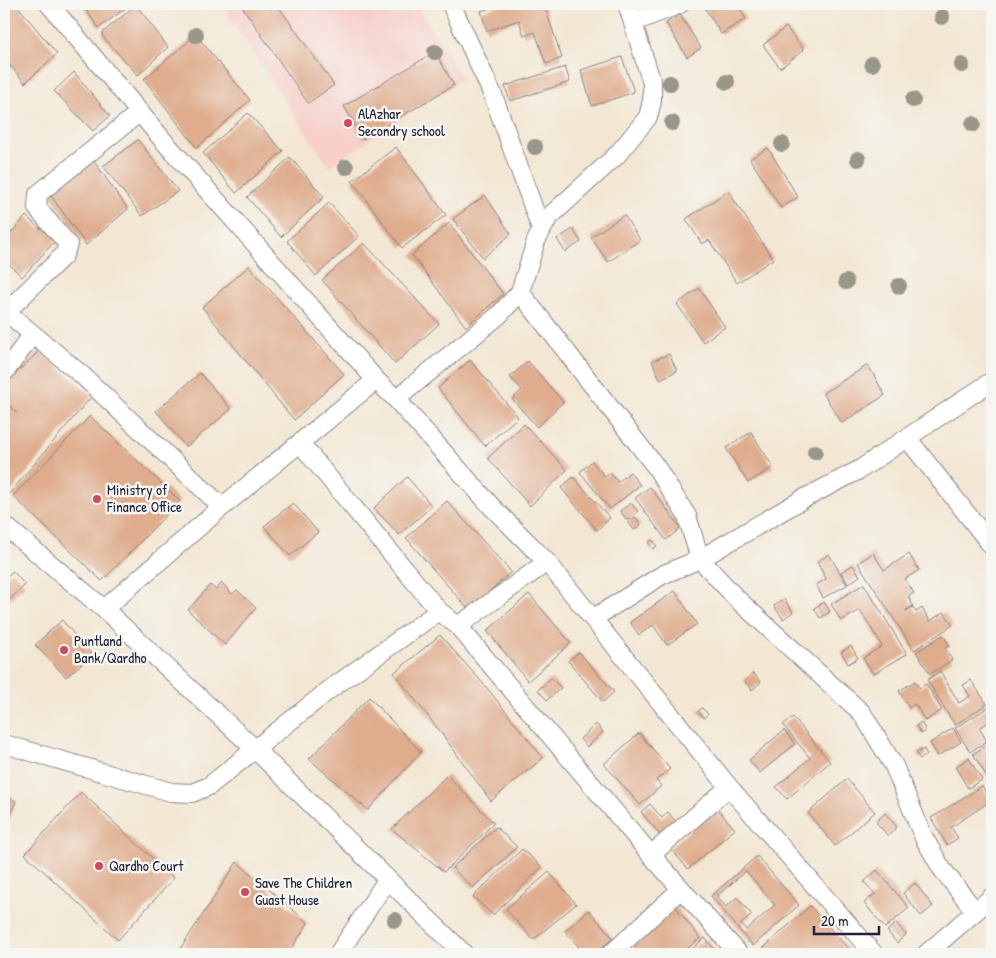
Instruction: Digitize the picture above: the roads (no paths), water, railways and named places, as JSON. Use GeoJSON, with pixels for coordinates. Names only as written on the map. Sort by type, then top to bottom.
{"type":"FeatureCollection","features":[{"type":"Feature","properties":{"kind":"street"},"geometry":{"type":"LineString","coordinates":[[49,4],[140,112],[376,380],[396,398],[491,506],[547,562],[729,787],[874,954]]}},
{"type":"Feature","properties":{"kind":"street"},"geometry":{"type":"LineString","coordinates":[[451,4],[493,95],[541,229]]}},
{"type":"Feature","properties":{"kind":"street"},"geometry":{"type":"LineString","coordinates":[[396,398],[499,315],[520,292],[541,229],[548,218],[617,155],[648,117],[652,102],[652,83],[627,4]]}},
{"type":"Feature","properties":{"kind":"street"},"geometry":{"type":"LineString","coordinates":[[634,22],[680,4]]}},
{"type":"Feature","properties":{"kind":"street"},"geometry":{"type":"LineString","coordinates":[[140,112],[38,194],[38,208],[68,244],[64,255],[5,311],[84,376],[222,507]]}},
{"type":"Feature","properties":{"kind":"street"},"geometry":{"type":"LineString","coordinates":[[520,292],[656,467],[687,516],[700,559],[737,599],[862,713],[894,766],[924,838],[942,869],[975,911]]}},
{"type":"Feature","properties":{"kind":"street"},"geometry":{"type":"LineString","coordinates":[[4,372],[32,335]]}},
{"type":"Feature","properties":{"kind":"street"},"geometry":{"type":"LineString","coordinates":[[104,609],[222,507],[376,380]]}},
{"type":"Feature","properties":{"kind":"street"},"geometry":{"type":"LineString","coordinates":[[594,618],[662,575],[700,559],[804,499],[859,470],[992,381]]}},
{"type":"Feature","properties":{"kind":"street"},"geometry":{"type":"LineString","coordinates":[[908,439],[992,546]]}},
{"type":"Feature","properties":{"kind":"street"},"geometry":{"type":"LineString","coordinates":[[300,443],[439,611],[458,626],[681,889],[739,954]]}},
{"type":"Feature","properties":{"kind":"street"},"geometry":{"type":"LineString","coordinates":[[4,525],[104,609],[176,678],[256,750],[464,954]]}},
{"type":"Feature","properties":{"kind":"street"},"geometry":{"type":"LineString","coordinates":[[458,626],[547,562]]}},
{"type":"Feature","properties":{"kind":"street"},"geometry":{"type":"LineString","coordinates":[[4,744],[171,792],[192,793],[209,786],[329,690],[439,611]]}},
{"type":"Feature","properties":{"kind":"street"},"geometry":{"type":"LineString","coordinates":[[652,855],[729,787]]}},
{"type":"Feature","properties":{"kind":"street"},"geometry":{"type":"LineString","coordinates":[[338,954],[387,880]]}},
{"type":"Feature","properties":{"kind":"street"},"geometry":{"type":"LineString","coordinates":[[611,954],[681,889]]}},
{"type":"Feature","properties":{"kind":"street"},"geometry":{"type":"LineString","coordinates":[[926,954],[992,897]]}},
{"type":"Feature","properties":{"kind":"place","name":"AlAzhar Secondry school"},"geometry":{"type":"Point","coordinates":[348,123]}},
{"type":"Feature","properties":{"kind":"place","name":"Ministry of Finance Office"},"geometry":{"type":"Point","coordinates":[97,499]}},
{"type":"Feature","properties":{"kind":"place","name":"Puntland Bank/Qardho"},"geometry":{"type":"Point","coordinates":[64,650]}},
{"type":"Feature","properties":{"kind":"place","name":"Qardho Court"},"geometry":{"type":"Point","coordinates":[99,866]}},
{"type":"Feature","properties":{"kind":"place","name":"Save The Children Guast House"},"geometry":{"type":"Point","coordinates":[245,892]}}]}
